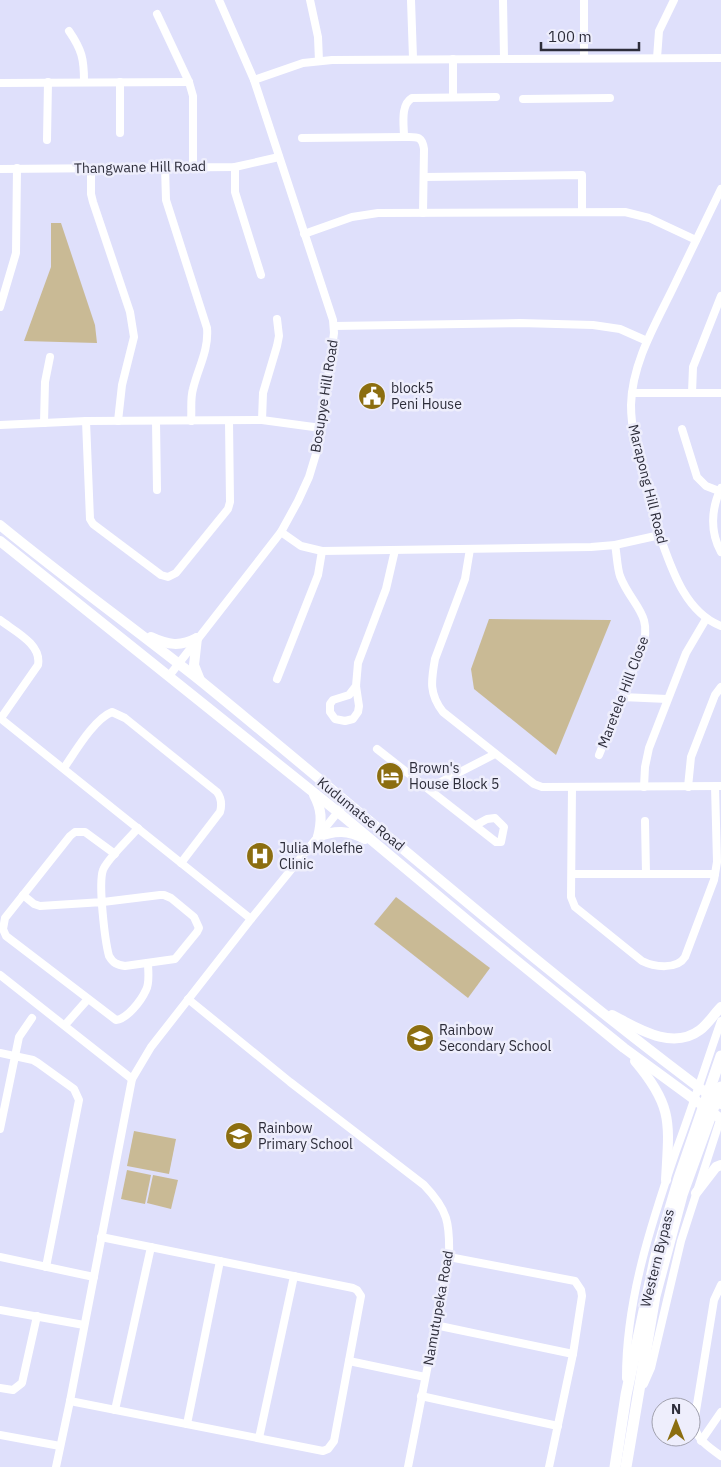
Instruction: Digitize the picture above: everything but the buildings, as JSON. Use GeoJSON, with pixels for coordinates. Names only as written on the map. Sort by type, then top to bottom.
{"type":"FeatureCollection","features":[{"type":"Feature","properties":{"kind":"highway","name":"Western Bypass"},"geometry":{"type":"LineString","coordinates":[[615,1467],[632,1396],[651,1296],[655,1259],[715,1055]]}},
{"type":"Feature","properties":{"kind":"highway","name":"Western Bypass"},"geometry":{"type":"LineString","coordinates":[[651,1296],[682,1195],[721,1087]]}},
{"type":"Feature","properties":{"kind":"highway","name":"Western Bypass"},"geometry":{"type":"LineString","coordinates":[[626,1467],[632,1396]]}},
{"type":"Feature","properties":{"kind":"main road","name":"Kudumatse Road"},"geometry":{"type":"LineString","coordinates":[[0,525],[43,560],[138,631],[595,1007],[721,1104]]}},
{"type":"Feature","properties":{"kind":"main road","name":"Kudumatse Road"},"geometry":{"type":"LineString","coordinates":[[0,541],[379,845],[479,930],[624,1048],[721,1118]]}},
{"type":"Feature","properties":{"kind":"main road"},"geometry":{"type":"LineString","coordinates":[[138,631],[172,645],[185,643],[197,638],[194,664],[201,682]]}},
{"type":"Feature","properties":{"kind":"main road"},"geometry":{"type":"LineString","coordinates":[[312,791],[320,807],[321,815],[318,837],[334,831],[344,831],[356,834],[379,845]]}},
{"type":"Feature","properties":{"kind":"main road"},"geometry":{"type":"LineString","coordinates":[[595,1007],[656,1036],[670,1038],[686,1038],[700,1030],[721,1007]]}},
{"type":"Feature","properties":{"kind":"main road"},"geometry":{"type":"LineString","coordinates":[[624,1048],[655,1086],[664,1105],[669,1127],[666,1180]]}},
{"type":"Feature","properties":{"kind":"main road"},"geometry":{"type":"LineString","coordinates":[[696,1193],[716,1167],[721,1165]]}},
{"type":"Feature","properties":{"kind":"street","name":"Bosupye Hill Road"},"geometry":{"type":"LineString","coordinates":[[169,676],[280,532],[294,509],[309,477],[316,452],[321,428],[334,326],[254,80],[219,0]]}},
{"type":"Feature","properties":{"kind":"street"},"geometry":{"type":"LineString","coordinates":[[310,0],[318,37],[318,61]]}},
{"type":"Feature","properties":{"kind":"street"},"geometry":{"type":"LineString","coordinates":[[411,0],[413,58]]}},
{"type":"Feature","properties":{"kind":"street"},"geometry":{"type":"LineString","coordinates":[[503,0],[504,58]]}},
{"type":"Feature","properties":{"kind":"street"},"geometry":{"type":"LineString","coordinates":[[584,0],[584,58]]}},
{"type":"Feature","properties":{"kind":"street"},"geometry":{"type":"LineString","coordinates":[[657,58],[660,31],[674,0]]}},
{"type":"Feature","properties":{"kind":"street"},"geometry":{"type":"LineString","coordinates":[[157,14],[189,82],[194,104],[193,166]]}},
{"type":"Feature","properties":{"kind":"street"},"geometry":{"type":"LineString","coordinates":[[69,31],[82,54],[84,81]]}},
{"type":"Feature","properties":{"kind":"street"},"geometry":{"type":"LineString","coordinates":[[254,80],[303,63],[318,61],[413,58],[721,58]]}},
{"type":"Feature","properties":{"kind":"street"},"geometry":{"type":"LineString","coordinates":[[453,98],[454,59]]}},
{"type":"Feature","properties":{"kind":"street"},"geometry":{"type":"LineString","coordinates":[[0,83],[84,81],[189,82]]}},
{"type":"Feature","properties":{"kind":"street"},"geometry":{"type":"LineString","coordinates":[[46,140],[48,82]]}},
{"type":"Feature","properties":{"kind":"street"},"geometry":{"type":"LineString","coordinates":[[120,82],[120,133]]}},
{"type":"Feature","properties":{"kind":"street"},"geometry":{"type":"LineString","coordinates":[[404,137],[405,105],[407,100],[412,98],[496,98]]}},
{"type":"Feature","properties":{"kind":"street"},"geometry":{"type":"LineString","coordinates":[[523,99],[610,98]]}},
{"type":"Feature","properties":{"kind":"street"},"geometry":{"type":"LineString","coordinates":[[302,138],[415,137],[423,142],[423,213]]}},
{"type":"Feature","properties":{"kind":"street","name":"Thangwane Hill Road"},"geometry":{"type":"LineString","coordinates":[[0,169],[235,166],[279,157]]}},
{"type":"Feature","properties":{"kind":"street"},"geometry":{"type":"LineString","coordinates":[[235,166],[235,192],[261,275]]}},
{"type":"Feature","properties":{"kind":"street"},"geometry":{"type":"LineString","coordinates":[[165,167],[166,200],[208,335],[193,390],[192,421]]}},
{"type":"Feature","properties":{"kind":"street"},"geometry":{"type":"LineString","coordinates":[[0,307],[16,253],[17,168]]}},
{"type":"Feature","properties":{"kind":"street"},"geometry":{"type":"LineString","coordinates":[[91,168],[91,194],[130,312],[134,332],[122,385],[118,421]]}},
{"type":"Feature","properties":{"kind":"street"},"geometry":{"type":"LineString","coordinates":[[424,177],[582,175],[582,212]]}},
{"type":"Feature","properties":{"kind":"street","name":"Marapong Hill Road"},"geometry":{"type":"LineString","coordinates":[[721,189],[647,341],[632,393],[632,421],[635,443],[660,535],[676,577],[690,602],[706,619],[721,626]]}},
{"type":"Feature","properties":{"kind":"street"},"geometry":{"type":"LineString","coordinates":[[304,234],[365,214],[625,212],[650,218],[696,240]]}},
{"type":"Feature","properties":{"kind":"street"},"geometry":{"type":"LineString","coordinates":[[692,393],[693,367],[721,296]]}},
{"type":"Feature","properties":{"kind":"street"},"geometry":{"type":"LineString","coordinates":[[262,420],[264,393],[279,336],[277,319]]}},
{"type":"Feature","properties":{"kind":"street"},"geometry":{"type":"LineString","coordinates":[[334,326],[468,323],[593,325],[620,329],[647,341]]}},
{"type":"Feature","properties":{"kind":"street"},"geometry":{"type":"LineString","coordinates":[[44,423],[45,382],[50,357]]}},
{"type":"Feature","properties":{"kind":"street"},"geometry":{"type":"LineString","coordinates":[[632,393],[721,393]]}},
{"type":"Feature","properties":{"kind":"street"},"geometry":{"type":"LineString","coordinates":[[0,425],[86,421],[262,420],[321,428]]}},
{"type":"Feature","properties":{"kind":"street"},"geometry":{"type":"LineString","coordinates":[[86,421],[90,519],[92,524],[161,576],[168,577],[176,573],[228,508],[231,495],[229,421]]}},
{"type":"Feature","properties":{"kind":"street"},"geometry":{"type":"LineString","coordinates":[[156,421],[157,490]]}},
{"type":"Feature","properties":{"kind":"street"},"geometry":{"type":"LineString","coordinates":[[682,429],[697,477],[706,486],[720,490],[713,515],[714,533],[721,552]]}},
{"type":"Feature","properties":{"kind":"street"},"geometry":{"type":"LineString","coordinates":[[280,532],[301,546],[322,551],[541,549],[615,545],[660,535]]}},
{"type":"Feature","properties":{"kind":"street","name":"Maretele Hill Close"},"geometry":{"type":"LineString","coordinates":[[599,756],[644,640],[646,626],[621,577],[615,545]]}},
{"type":"Feature","properties":{"kind":"street"},"geometry":{"type":"LineString","coordinates":[[470,549],[465,580],[435,659],[432,673],[434,701],[443,712],[534,784],[550,787],[718,786],[717,862],[714,884],[681,963],[674,965],[650,965],[642,962],[575,907],[572,897],[572,787]]}},
{"type":"Feature","properties":{"kind":"street"},"geometry":{"type":"LineString","coordinates":[[356,686],[349,695],[333,700],[330,704],[330,712],[335,719],[345,721],[353,719],[358,712],[356,686],[360,656],[386,589],[395,550]]}},
{"type":"Feature","properties":{"kind":"street"},"geometry":{"type":"LineString","coordinates":[[277,679],[318,575],[322,551]]}},
{"type":"Feature","properties":{"kind":"street"},"geometry":{"type":"LineString","coordinates":[[644,787],[647,757],[667,699],[686,652],[706,619]]}},
{"type":"Feature","properties":{"kind":"street"},"geometry":{"type":"LineString","coordinates":[[0,620],[33,646],[39,658],[38,664],[0,718],[251,919]]}},
{"type":"Feature","properties":{"kind":"street"},"geometry":{"type":"LineString","coordinates":[[688,786],[692,757],[716,694],[721,687]]}},
{"type":"Feature","properties":{"kind":"street"},"geometry":{"type":"LineString","coordinates":[[622,697],[667,699]]}},
{"type":"Feature","properties":{"kind":"street"},"geometry":{"type":"LineString","coordinates":[[64,768],[98,722],[112,712],[125,718],[217,792],[221,797],[222,806],[220,812],[181,863]]}},
{"type":"Feature","properties":{"kind":"street"},"geometry":{"type":"LineString","coordinates":[[378,749],[476,825]]}},
{"type":"Feature","properties":{"kind":"street"},"geometry":{"type":"LineString","coordinates":[[429,788],[495,754]]}},
{"type":"Feature","properties":{"kind":"street"},"geometry":{"type":"LineString","coordinates":[[56,1467],[132,1079],[151,1047],[188,999],[346,802]]}},
{"type":"Feature","properties":{"kind":"street"},"geometry":{"type":"LineString","coordinates":[[645,821],[646,874]]}},
{"type":"Feature","properties":{"kind":"street"},"geometry":{"type":"LineString","coordinates":[[23,895],[34,904],[40,906],[103,902],[160,895],[171,898],[194,917],[198,932],[179,955],[170,961],[125,966],[117,965],[111,961],[107,948],[103,902],[103,869],[138,828]]}},
{"type":"Feature","properties":{"kind":"street"},"geometry":{"type":"LineString","coordinates":[[115,854],[85,832],[75,832],[4,918],[3,929],[6,936],[116,1020],[127,1016],[146,990],[148,962]]}},
{"type":"Feature","properties":{"kind":"street"},"geometry":{"type":"LineString","coordinates":[[572,874],[715,874]]}},
{"type":"Feature","properties":{"kind":"street"},"geometry":{"type":"LineString","coordinates":[[2,980],[65,1025],[132,1079]]}},
{"type":"Feature","properties":{"kind":"street"},"geometry":{"type":"LineString","coordinates":[[65,1025],[88,999]]}},
{"type":"Feature","properties":{"kind":"street","name":"Namutupeka Road"},"geometry":{"type":"LineString","coordinates":[[188,999],[290,1082],[424,1185],[440,1204],[449,1224],[450,1257],[408,1467]]}},
{"type":"Feature","properties":{"kind":"street"},"geometry":{"type":"LineString","coordinates":[[0,1129],[19,1037],[32,1018]]}},
{"type":"Feature","properties":{"kind":"street"},"geometry":{"type":"LineString","coordinates":[[721,1021],[712,1067],[721,1074]]}},
{"type":"Feature","properties":{"kind":"street"},"geometry":{"type":"LineString","coordinates":[[0,1053],[38,1063],[74,1089],[79,1100],[46,1267]]}},
{"type":"Feature","properties":{"kind":"street"},"geometry":{"type":"LineString","coordinates":[[632,1396],[626,1353],[636,1290],[654,1217],[666,1180],[698,1087],[715,1055]]}},
{"type":"Feature","properties":{"kind":"street"},"geometry":{"type":"LineString","coordinates":[[632,1396],[651,1368],[681,1241],[721,1118]]}},
{"type":"Feature","properties":{"kind":"street"},"geometry":{"type":"LineString","coordinates":[[677,1150],[692,1136],[699,1136],[708,1143],[708,1158]]}},
{"type":"Feature","properties":{"kind":"street"},"geometry":{"type":"LineString","coordinates":[[70,1401],[323,1451],[328,1449],[334,1441],[361,1296],[359,1293],[353,1288],[101,1237]]}},
{"type":"Feature","properties":{"kind":"street"},"geometry":{"type":"LineString","coordinates":[[115,1410],[151,1247]]}},
{"type":"Feature","properties":{"kind":"street"},"geometry":{"type":"LineString","coordinates":[[0,1257],[94,1277]]}},
{"type":"Feature","properties":{"kind":"street"},"geometry":{"type":"LineString","coordinates":[[450,1257],[575,1281],[581,1290],[582,1296],[573,1354],[549,1467]]}},
{"type":"Feature","properties":{"kind":"street"},"geometry":{"type":"LineString","coordinates":[[187,1424],[220,1261]]}},
{"type":"Feature","properties":{"kind":"street"},"geometry":{"type":"LineString","coordinates":[[259,1438],[294,1276]]}},
{"type":"Feature","properties":{"kind":"street"},"geometry":{"type":"LineString","coordinates":[[698,1397],[714,1300],[721,1285]]}},
{"type":"Feature","properties":{"kind":"street"},"geometry":{"type":"LineString","coordinates":[[0,1310],[84,1325]]}},
{"type":"Feature","properties":{"kind":"street"},"geometry":{"type":"LineString","coordinates":[[0,1388],[13,1390],[22,1383],[37,1316]]}},
{"type":"Feature","properties":{"kind":"street"},"geometry":{"type":"LineString","coordinates":[[435,1325],[573,1354]]}},
{"type":"Feature","properties":{"kind":"street"},"geometry":{"type":"LineString","coordinates":[[349,1361],[425,1377]]}},
{"type":"Feature","properties":{"kind":"street"},"geometry":{"type":"LineString","coordinates":[[421,1396],[558,1426]]}},
{"type":"Feature","properties":{"kind":"street"},"geometry":{"type":"LineString","coordinates":[[701,1436],[721,1412]]}},
{"type":"Feature","properties":{"kind":"street"},"geometry":{"type":"LineString","coordinates":[[0,1435],[60,1446]]}},
{"type":"Feature","properties":{"kind":"street"},"geometry":{"type":"LineString","coordinates":[[701,1440],[721,1456]]}},
{"type":"Feature","properties":{"kind":"shaded area"},"geometry":{"type":"Polygon","coordinates":[[[51,223],[61,223],[95,325],[97,343],[24,341],[51,267],[51,223]]]}},
{"type":"Feature","properties":{"kind":"shaded area"},"geometry":{"type":"Polygon","coordinates":[[[489,619],[611,620],[556,755],[474,689],[471,669],[489,619]]]}},
{"type":"Feature","properties":{"kind":"shaded area"},"geometry":{"type":"Polygon","coordinates":[[[396,897],[490,968],[468,998],[374,924],[396,897]]]}},
{"type":"Feature","properties":{"kind":"shaded area"},"geometry":{"type":"Polygon","coordinates":[[[134,1131],[176,1139],[169,1174],[127,1166],[134,1131]]]}},
{"type":"Feature","properties":{"kind":"shaded area"},"geometry":{"type":"Polygon","coordinates":[[[127,1170],[151,1175],[145,1204],[121,1199],[127,1170]]]}},
{"type":"Feature","properties":{"kind":"shaded area"},"geometry":{"type":"Polygon","coordinates":[[[153,1175],[178,1180],[171,1209],[147,1203],[153,1175]]]}},
{"type":"Feature","properties":{"kind":"place","name":"block5 Peni House"},"geometry":{"type":"Point","coordinates":[372,396]}},
{"type":"Feature","properties":{"kind":"place","name":"Brown's House Block 5"},"geometry":{"type":"Point","coordinates":[390,776]}},
{"type":"Feature","properties":{"kind":"place","name":"Julia Molefhe Clinic"},"geometry":{"type":"Point","coordinates":[260,856]}},
{"type":"Feature","properties":{"kind":"place","name":"Rainbow Secondary School"},"geometry":{"type":"Point","coordinates":[420,1038]}},
{"type":"Feature","properties":{"kind":"place","name":"Rainbow Primary School"},"geometry":{"type":"Point","coordinates":[239,1136]}}]}
